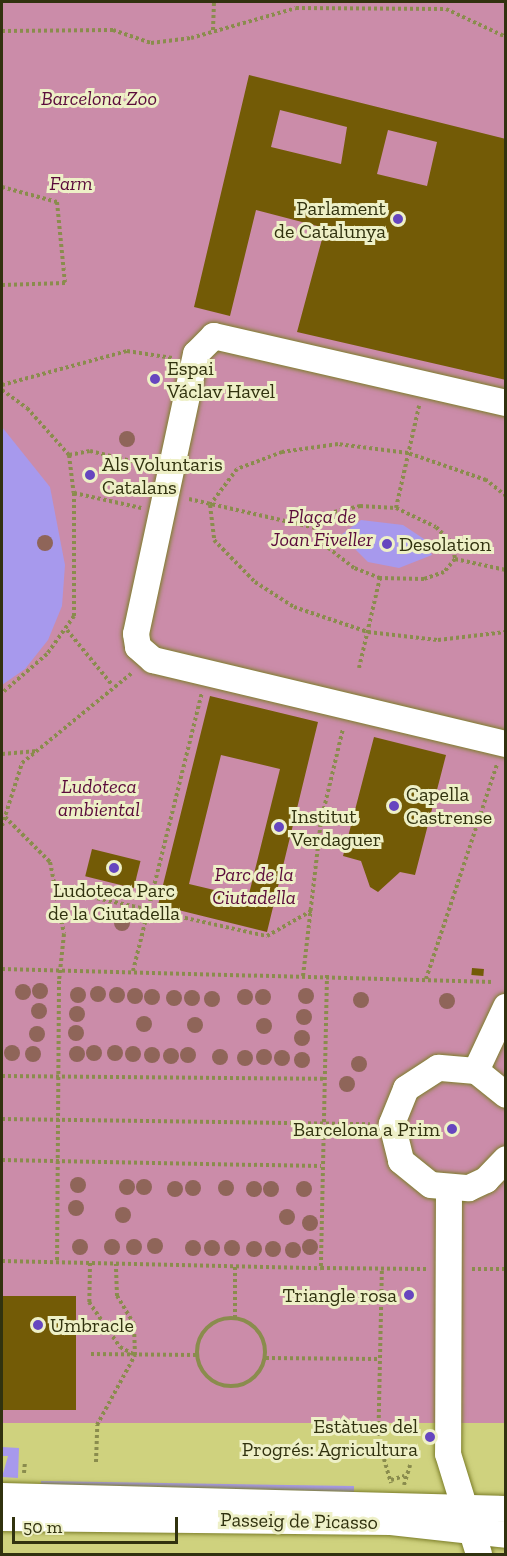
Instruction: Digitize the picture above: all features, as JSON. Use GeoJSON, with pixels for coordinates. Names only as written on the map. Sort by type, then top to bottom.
{"type":"FeatureCollection","features":[{"type":"Feature","properties":{"kind":"street"},"geometry":{"type":"LineString","coordinates":[[503,743],[153,660],[138,647],[137,621],[195,364],[202,344],[224,334],[506,403]]}},
{"type":"Feature","properties":{"kind":"street"},"geometry":{"type":"LineString","coordinates":[[476,1071],[506,1007]]}},
{"type":"Feature","properties":{"kind":"street"},"geometry":{"type":"LineString","coordinates":[[506,1095],[476,1071],[447,1067],[420,1076],[396,1106],[392,1124],[401,1161],[430,1185],[449,1190],[486,1180],[506,1159]]}},
{"type":"Feature","properties":{"kind":"street"},"geometry":{"type":"LineString","coordinates":[[449,1190],[448,1454],[472,1531]]}},
{"type":"Feature","properties":{"kind":"street"},"geometry":{"type":"LineString","coordinates":[[2,1496],[506,1535]]}},
{"type":"Feature","properties":{"kind":"street"},"geometry":{"type":"LineString","coordinates":[[472,1531],[506,1509]]}},
{"type":"Feature","properties":{"kind":"street","name":"Passeig de Picasso"},"geometry":{"type":"LineString","coordinates":[[2,1518],[416,1524],[472,1531]]}},
{"type":"Feature","properties":{"kind":"path"},"geometry":{"type":"LineString","coordinates":[[213,30],[214,2]]}},
{"type":"Feature","properties":{"kind":"path"},"geometry":{"type":"LineString","coordinates":[[2,31],[113,30],[151,43],[213,30],[296,8],[446,9],[506,37]]}},
{"type":"Feature","properties":{"kind":"path"},"geometry":{"type":"LineString","coordinates":[[2,187],[57,202],[65,283],[2,285]]}},
{"type":"Feature","properties":{"kind":"path"},"geometry":{"type":"LineString","coordinates":[[2,385],[127,351],[195,364]]}},
{"type":"Feature","properties":{"kind":"path"},"geometry":{"type":"LineString","coordinates":[[396,508],[424,383]]}},
{"type":"Feature","properties":{"kind":"path"},"geometry":{"type":"LineString","coordinates":[[2,390],[27,408],[69,455],[74,493],[74,616],[67,630],[19,683],[2,693]]}},
{"type":"Feature","properties":{"kind":"path"},"geometry":{"type":"LineString","coordinates":[[506,496],[486,480],[408,453],[338,444],[282,452],[237,469],[210,505],[214,540],[255,582],[294,606],[368,632],[438,640],[506,632]]}},
{"type":"Feature","properties":{"kind":"path"},"geometry":{"type":"LineString","coordinates":[[69,455],[90,452],[154,467]]}},
{"type":"Feature","properties":{"kind":"path"},"geometry":{"type":"LineString","coordinates":[[74,493],[144,509],[146,499]]}},
{"type":"Feature","properties":{"kind":"path"},"geometry":{"type":"LineString","coordinates":[[187,498],[316,528]]}},
{"type":"Feature","properties":{"kind":"path"},"geometry":{"type":"LineString","coordinates":[[316,528],[334,512],[360,506],[396,508],[436,527],[452,543],[455,559]]}},
{"type":"Feature","properties":{"kind":"path"},"geometry":{"type":"LineString","coordinates":[[316,528],[323,544],[354,568],[380,578],[424,579],[444,572],[455,559]]}},
{"type":"Feature","properties":{"kind":"path"},"geometry":{"type":"LineString","coordinates":[[455,559],[506,570]]}},
{"type":"Feature","properties":{"kind":"path"},"geometry":{"type":"LineString","coordinates":[[359,668],[380,578]]}},
{"type":"Feature","properties":{"kind":"path"},"geometry":{"type":"LineString","coordinates":[[67,630],[113,686]]}},
{"type":"Feature","properties":{"kind":"path"},"geometry":{"type":"LineString","coordinates":[[2,826],[22,763],[113,686],[153,660]]}},
{"type":"Feature","properties":{"kind":"path"},"geometry":{"type":"LineString","coordinates":[[133,971],[206,673]]}},
{"type":"Feature","properties":{"kind":"path"},"geometry":{"type":"LineString","coordinates":[[303,976],[321,822],[345,722]]}},
{"type":"Feature","properties":{"kind":"path"},"geometry":{"type":"LineString","coordinates":[[426,979],[459,892],[503,743]]}},
{"type":"Feature","properties":{"kind":"path"},"geometry":{"type":"LineString","coordinates":[[2,748],[4,754],[38,750]]}},
{"type":"Feature","properties":{"kind":"path"},"geometry":{"type":"LineString","coordinates":[[5,817],[50,862],[64,934],[59,970],[57,1263]]}},
{"type":"Feature","properties":{"kind":"path"},"geometry":{"type":"LineString","coordinates":[[56,888],[149,907],[267,936],[311,911]]}},
{"type":"Feature","properties":{"kind":"path"},"geometry":{"type":"LineString","coordinates":[[2,969],[327,975],[494,982]]}},
{"type":"Feature","properties":{"kind":"path"},"geometry":{"type":"LineString","coordinates":[[321,1268],[321,1166],[327,975]]}},
{"type":"Feature","properties":{"kind":"path"},"geometry":{"type":"LineString","coordinates":[[2,1076],[323,1079]]}},
{"type":"Feature","properties":{"kind":"path"},"geometry":{"type":"LineString","coordinates":[[2,1119],[392,1124]]}},
{"type":"Feature","properties":{"kind":"path"},"geometry":{"type":"LineString","coordinates":[[2,1160],[321,1166]]}},
{"type":"Feature","properties":{"kind":"path"},"geometry":{"type":"LineString","coordinates":[[2,1261],[429,1269]]}},
{"type":"Feature","properties":{"kind":"path"},"geometry":{"type":"LineString","coordinates":[[90,1263],[90,1302],[120,1347],[135,1354]]}},
{"type":"Feature","properties":{"kind":"path"},"geometry":{"type":"LineString","coordinates":[[96,1462],[97,1425],[135,1354],[134,1324],[117,1296],[116,1264]]}},
{"type":"Feature","properties":{"kind":"path"},"geometry":{"type":"LineString","coordinates":[[235,1266],[235,1318]]}},
{"type":"Feature","properties":{"kind":"path"},"geometry":{"type":"LineString","coordinates":[[378,1454],[382,1268]]}},
{"type":"Feature","properties":{"kind":"path"},"geometry":{"type":"LineString","coordinates":[[472,1269],[506,1269]]}},
{"type":"Feature","properties":{"kind":"path"},"geometry":{"type":"LineString","coordinates":[[235,1318],[255,1327],[266,1358],[255,1378],[234,1387],[212,1381],[197,1355],[205,1330],[235,1318]]}},
{"type":"Feature","properties":{"kind":"path"},"geometry":{"type":"LineString","coordinates":[[91,1354],[197,1355]]}},
{"type":"Feature","properties":{"kind":"path"},"geometry":{"type":"LineString","coordinates":[[266,1358],[379,1359]]}},
{"type":"Feature","properties":{"kind":"path","name":"Passeig de Picasso"},"geometry":{"type":"LineString","coordinates":[[384,1459],[391,1480],[391,1488]]}},
{"type":"Feature","properties":{"kind":"path"},"geometry":{"type":"LineString","coordinates":[[391,1480],[405,1476]]}},
{"type":"Feature","properties":{"kind":"green space","name":"Parc de la Ciutadella"},"geometry":{"type":"Polygon","coordinates":[[[2,2],[505,2],[505,1423],[2,1423],[2,2]]]}},
{"type":"Feature","properties":{"kind":"shaded area"},"geometry":{"type":"Polygon","coordinates":[[[2,427],[50,487],[65,565],[62,606],[48,640],[25,669],[2,685],[2,427]]]}},
{"type":"Feature","properties":{"kind":"shaded area"},"geometry":{"type":"Polygon","coordinates":[[[361,520],[403,525],[424,539],[432,555],[399,568],[368,562],[341,535],[361,520]]]}},
{"type":"Feature","properties":{"kind":"shaded area"},"geometry":{"type":"Polygon","coordinates":[[[2,1447],[19,1448],[18,1478],[2,1477],[8,1456],[2,1456],[2,1447]]]}},
{"type":"Feature","properties":{"kind":"shaded area"},"geometry":{"type":"Polygon","coordinates":[[[41,1481],[354,1486],[354,1493],[41,1487],[41,1481]]]}},
{"type":"Feature","properties":{"kind":"building","name":"Parlament de Catalunya"},"geometry":{"type":"Polygon","coordinates":[[[249,75],[506,139],[506,380],[297,332],[325,228],[256,210],[230,316],[194,307],[249,75]],[[280,110],[271,147],[341,164],[347,127],[280,110]],[[388,130],[377,174],[427,186],[437,142],[388,130]]]}},
{"type":"Feature","properties":{"kind":"building"},"geometry":{"type":"Polygon","coordinates":[[[385,540],[391,541],[390,547],[384,547],[385,540]]]}},
{"type":"Feature","properties":{"kind":"building","name":"Institut Verdaguer"},"geometry":{"type":"Polygon","coordinates":[[[210,696],[318,722],[267,932],[158,905],[210,696]],[[221,755],[189,884],[248,898],[280,769],[221,755]]]}},
{"type":"Feature","properties":{"kind":"building","name":"Capella Castrense"},"geometry":{"type":"Polygon","coordinates":[[[374,737],[446,755],[415,875],[400,872],[378,892],[370,887],[361,861],[343,856],[374,737]]]}},
{"type":"Feature","properties":{"kind":"building","name":"Ludoteca Parc de la Ciutadella"},"geometry":{"type":"Polygon","coordinates":[[[92,849],[141,861],[134,888],[85,876],[92,849]]]}},
{"type":"Feature","properties":{"kind":"building"},"geometry":{"type":"Polygon","coordinates":[[[472,968],[484,969],[483,976],[471,975],[472,968]]]}},
{"type":"Feature","properties":{"kind":"building","name":"Umbracle"},"geometry":{"type":"Polygon","coordinates":[[[2,1296],[76,1296],[76,1410],[2,1410],[2,1296]]]}},
{"type":"Feature","properties":{"kind":"place","name":"Parlament de Catalunya"},"geometry":{"type":"Point","coordinates":[398,219]}},
{"type":"Feature","properties":{"kind":"place","name":"Espai Václav Havel"},"geometry":{"type":"Point","coordinates":[155,379]}},
{"type":"Feature","properties":{"kind":"place","name":"Als Voluntaris Catalans"},"geometry":{"type":"Point","coordinates":[90,475]}},
{"type":"Feature","properties":{"kind":"place","name":"Desolation"},"geometry":{"type":"Point","coordinates":[387,544]}},
{"type":"Feature","properties":{"kind":"place","name":"Capella Castrense"},"geometry":{"type":"Point","coordinates":[394,806]}},
{"type":"Feature","properties":{"kind":"place","name":"Institut Verdaguer"},"geometry":{"type":"Point","coordinates":[279,827]}},
{"type":"Feature","properties":{"kind":"place","name":"Ludoteca Parc de la Ciutadella"},"geometry":{"type":"Point","coordinates":[114,868]}},
{"type":"Feature","properties":{"kind":"place","name":"Barcelona a Prim"},"geometry":{"type":"Point","coordinates":[452,1129]}},
{"type":"Feature","properties":{"kind":"place","name":"Triangle rosa"},"geometry":{"type":"Point","coordinates":[409,1295]}},
{"type":"Feature","properties":{"kind":"place","name":"Umbracle"},"geometry":{"type":"Point","coordinates":[38,1325]}},
{"type":"Feature","properties":{"kind":"place","name":"Estàtues del Progrés: Agricultura"},"geometry":{"type":"Point","coordinates":[430,1437]}},
{"type":"Feature","properties":{"kind":"park label","name":"Barcelona Zoo"},"geometry":{"type":"Point","coordinates":[99,98]}},
{"type":"Feature","properties":{"kind":"park label","name":"Farm"},"geometry":{"type":"Point","coordinates":[71,183]}},
{"type":"Feature","properties":{"kind":"park label","name":"Plaça de Joan Fiveller"},"geometry":{"type":"Point","coordinates":[322,528]}},
{"type":"Feature","properties":{"kind":"park label","name":"Ludoteca ambiental"},"geometry":{"type":"Point","coordinates":[99,798]}}]}
